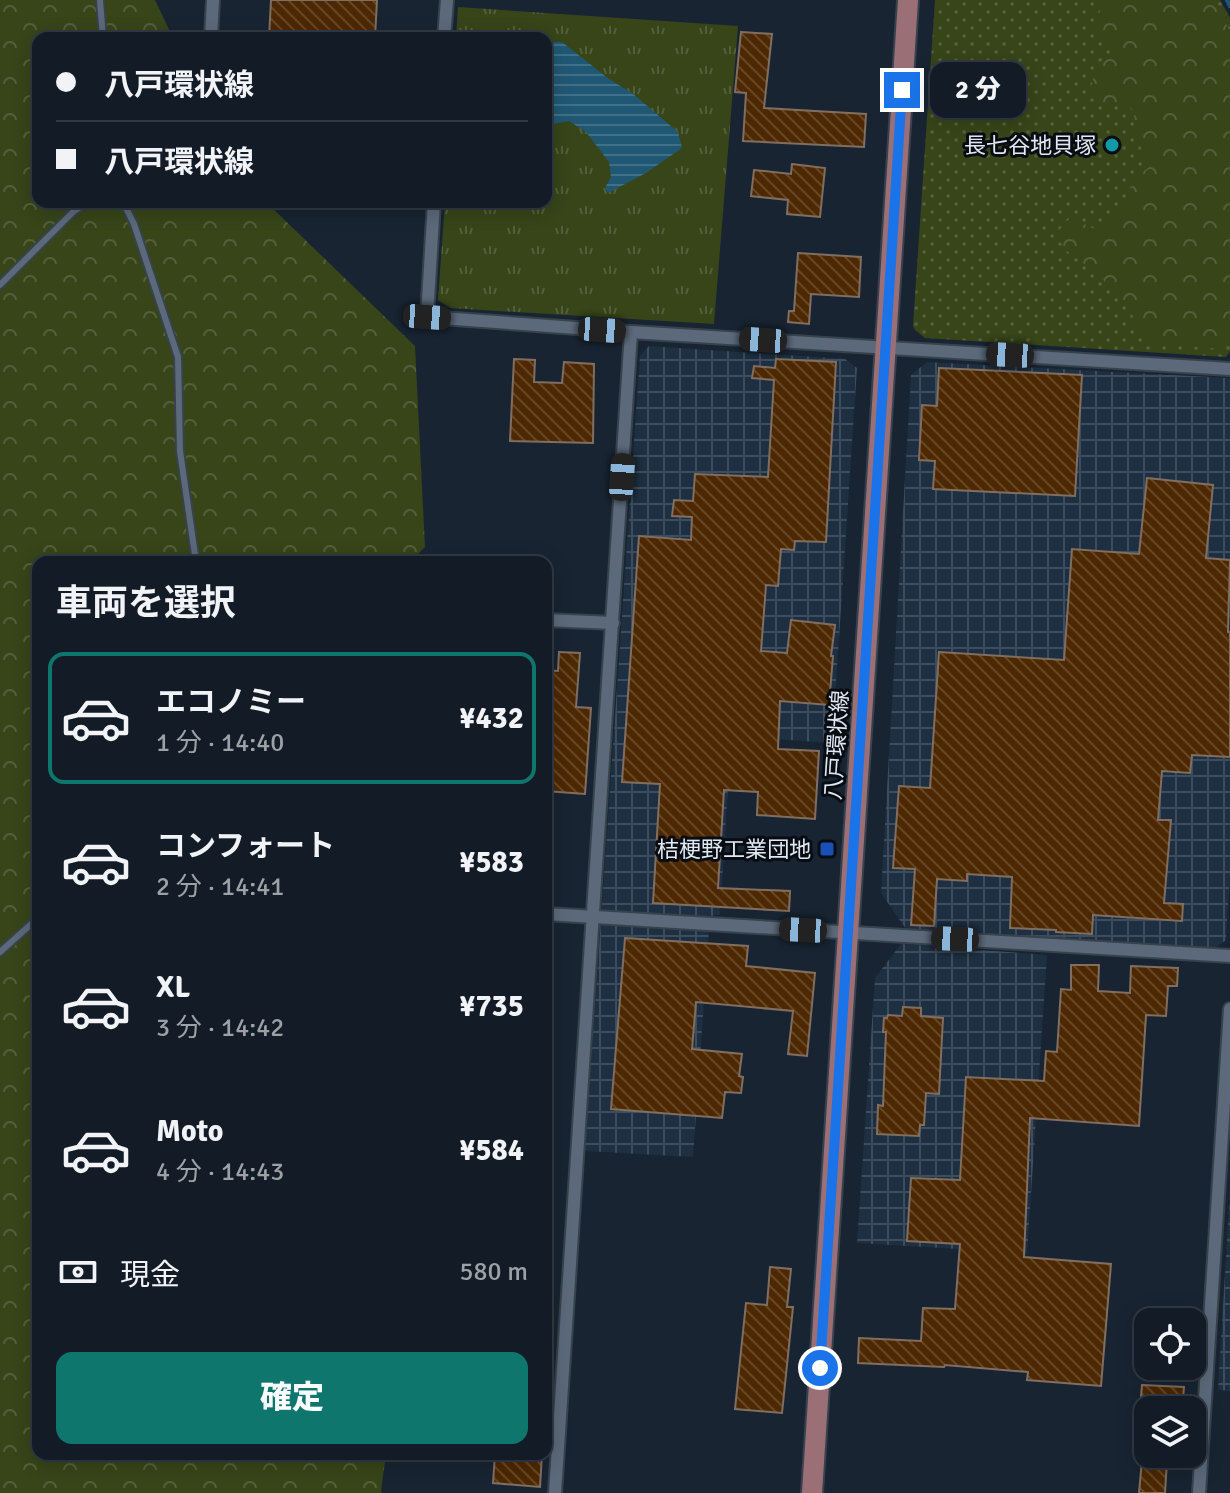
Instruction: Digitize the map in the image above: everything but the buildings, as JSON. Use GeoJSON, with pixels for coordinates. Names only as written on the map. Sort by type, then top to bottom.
{"type":"FeatureCollection","features":[{"type":"Feature","properties":{"kind":"main road","name":"八戸環状線"},"geometry":{"type":"LineString","coordinates":[[812,1493],[908,0]]}},
{"type":"Feature","properties":{"kind":"street"},"geometry":{"type":"LineString","coordinates":[[211,32],[213,0]]}},
{"type":"Feature","properties":{"kind":"street"},"geometry":{"type":"LineString","coordinates":[[444,32],[447,0]]}},
{"type":"Feature","properties":{"kind":"street"},"geometry":{"type":"LineString","coordinates":[[434,208],[427,317],[1230,369]]}},
{"type":"Feature","properties":{"kind":"street"},"geometry":{"type":"LineString","coordinates":[[555,1493],[631,332]]}},
{"type":"Feature","properties":{"kind":"street"},"geometry":{"type":"LineString","coordinates":[[552,620],[613,623]]}},
{"type":"Feature","properties":{"kind":"street"},"geometry":{"type":"LineString","coordinates":[[552,914],[1230,956]]}},
{"type":"Feature","properties":{"kind":"street"},"geometry":{"type":"LineString","coordinates":[[1199,1493],[1230,1009]]}},
{"type":"Feature","properties":{"kind":"lane"},"geometry":{"type":"LineString","coordinates":[[100,0],[103,32]]}},
{"type":"Feature","properties":{"kind":"lane"},"geometry":{"type":"LineString","coordinates":[[0,285],[79,208]]}},
{"type":"Feature","properties":{"kind":"lane"},"geometry":{"type":"LineString","coordinates":[[126,208],[178,357],[180,451],[195,556]]}},
{"type":"Feature","properties":{"kind":"lane"},"geometry":{"type":"LineString","coordinates":[[0,952],[32,923]]}},
{"type":"Feature","properties":{"kind":"shaded area"},"geometry":{"type":"Polygon","coordinates":[[[649,346],[845,359],[857,368],[832,743],[731,736],[720,915],[710,916],[693,1157],[585,1151],[640,355],[649,346]]]}},
{"type":"Feature","properties":{"kind":"shaded area"},"geometry":{"type":"Polygon","coordinates":[[[927,362],[1230,378],[1230,873],[1226,940],[1215,948],[906,929],[881,893],[911,375],[927,362]]]}},
{"type":"Feature","properties":{"kind":"shaded area"},"geometry":{"type":"Polygon","coordinates":[[[901,944],[1047,955],[1027,1253],[857,1243],[875,978],[901,944]]]}},
{"type":"Feature","properties":{"kind":"shaded area"},"geometry":{"type":"Polygon","coordinates":[[[1230,1191],[1230,1391],[1218,1390],[1230,1191]]]}},
{"type":"Feature","properties":{"kind":"green space"},"geometry":{"type":"Polygon","coordinates":[[[0,0],[155,0],[170,32],[32,32],[32,208],[272,208],[415,346],[425,547],[416,556],[32,556],[32,1460],[385,1460],[382,1493],[0,1493],[0,0]]]}},
{"type":"Feature","properties":{"kind":"green space"},"geometry":{"type":"Polygon","coordinates":[[[935,0],[1220,0],[1230,18],[1230,351],[1226,357],[925,338],[915,330],[935,0]]]}},
{"type":"Feature","properties":{"kind":"green space"},"geometry":{"type":"Polygon","coordinates":[[[1104,0],[1213,0],[1230,31],[1230,340],[1222,349],[1145,343],[1131,312],[1098,274],[1067,251],[1055,235],[1070,218],[1095,229],[1116,214],[1140,174],[1152,165],[1138,140],[1134,111],[1124,103],[1104,103],[1089,97],[1096,66],[1118,48],[1098,38],[1099,14],[1104,0]]]}},
{"type":"Feature","properties":{"kind":"green space"},"geometry":{"type":"Polygon","coordinates":[[[458,7],[738,26],[714,324],[450,308],[438,300],[445,208],[552,208],[552,32],[456,32],[458,7]]]}},
{"type":"Feature","properties":{"kind":"water"},"geometry":{"type":"Polygon","coordinates":[[[562,42],[632,93],[678,132],[682,148],[646,173],[608,193],[605,188],[611,177],[609,162],[586,132],[569,121],[552,124],[552,44],[562,42]]]}},
{"type":"Feature","properties":{"kind":"waterway"},"geometry":{"type":"LineString","coordinates":[[1227,0],[1230,6]]}},
{"type":"Feature","properties":{"kind":"place","name":"長七谷地貝塚"},"geometry":{"type":"Point","coordinates":[1112,145]}},
{"type":"Feature","properties":{"kind":"place","name":"桔梗野工業団地"},"geometry":{"type":"Point","coordinates":[827,849]}},
{"type":"Feature","properties":{"kind":"route"},"geometry":{"type":"LineString","coordinates":[[820,1368],[902,90]]}}]}
